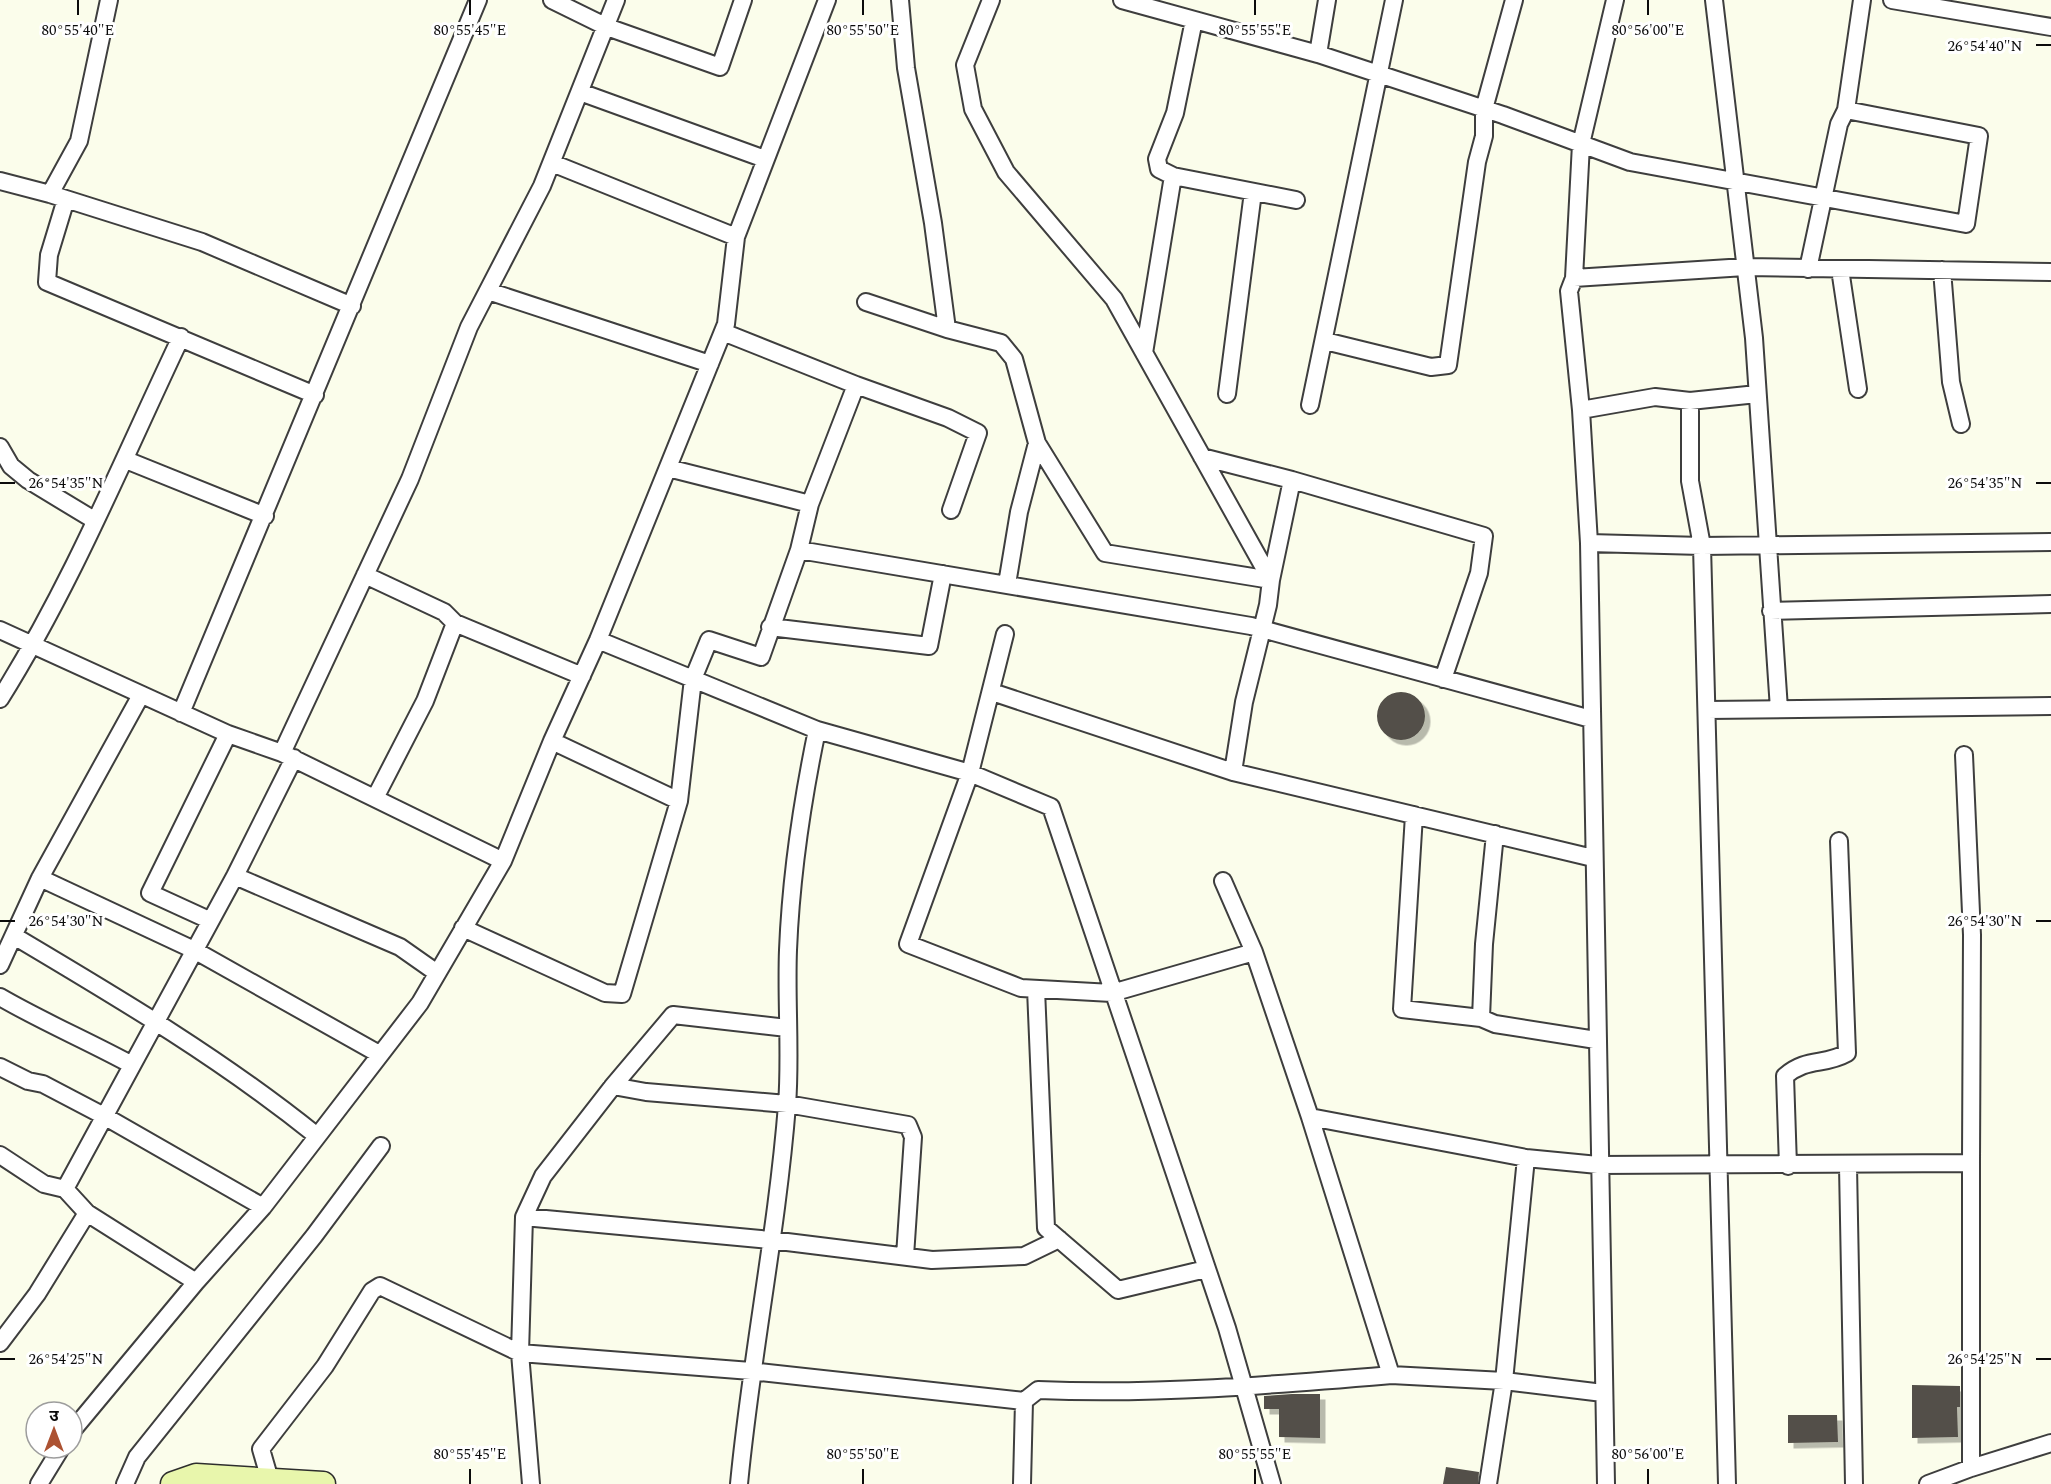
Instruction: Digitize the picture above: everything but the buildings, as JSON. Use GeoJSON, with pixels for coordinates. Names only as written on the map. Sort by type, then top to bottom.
{"type":"FeatureCollection","features":[{"type":"Feature","properties":{"kind":"street"},"geometry":{"type":"LineString","coordinates":[[109,0],[79,141],[58,196],[47,282],[315,395]]}},
{"type":"Feature","properties":{"kind":"street"},"geometry":{"type":"LineString","coordinates":[[181,713],[478,0]]}},
{"type":"Feature","properties":{"kind":"street"},"geometry":{"type":"LineString","coordinates":[[552,0],[607,27],[720,67],[743,0]]}},
{"type":"Feature","properties":{"kind":"street"},"geometry":{"type":"LineString","coordinates":[[65,1189],[209,920],[235,876],[364,575],[410,479],[469,327],[552,163],[616,0]]}},
{"type":"Feature","properties":{"kind":"street"},"geometry":{"type":"LineString","coordinates":[[84,1417],[262,1206],[420,1003],[503,861],[552,741],[598,640],[723,332],[726,324],[735,237],[827,0]]}},
{"type":"Feature","properties":{"kind":"street"},"geometry":{"type":"LineString","coordinates":[[900,0],[906,68],[933,223],[947,329]]}},
{"type":"Feature","properties":{"kind":"street"},"geometry":{"type":"LineString","coordinates":[[990,0],[965,65],[973,110],[1006,172],[1114,300],[1271,580]]}},
{"type":"Feature","properties":{"kind":"street"},"geometry":{"type":"LineString","coordinates":[[1122,0],[1147,3],[1194,20],[1318,54],[1484,109],[1630,162],[1966,224],[1979,136],[1846,110]]}},
{"type":"Feature","properties":{"kind":"street"},"geometry":{"type":"LineString","coordinates":[[1318,54],[1327,0]]}},
{"type":"Feature","properties":{"kind":"street"},"geometry":{"type":"LineString","coordinates":[[1311,405],[1394,0]]}},
{"type":"Feature","properties":{"kind":"street"},"geometry":{"type":"LineString","coordinates":[[1325,341],[1431,367],[1448,365],[1477,162],[1484,136],[1484,109],[1514,0]]}},
{"type":"Feature","properties":{"kind":"street"},"geometry":{"type":"LineString","coordinates":[[1606,1484],[1598,1165],[1589,543],[1581,410],[1569,291],[1574,278],[1581,144],[1615,0]]}},
{"type":"Feature","properties":{"kind":"street"},"geometry":{"type":"LineString","coordinates":[[1714,0],[1754,338],[1766,545],[1779,709]]}},
{"type":"Feature","properties":{"kind":"street"},"geometry":{"type":"LineString","coordinates":[[1808,269],[1839,124],[1846,110],[1862,0]]}},
{"type":"Feature","properties":{"kind":"street"},"geometry":{"type":"LineString","coordinates":[[1892,0],[1934,4],[2051,27]]}},
{"type":"Feature","properties":{"kind":"street"},"geometry":{"type":"LineString","coordinates":[[1194,20],[1175,113],[1157,159],[1159,169],[1173,176],[1296,200]]}},
{"type":"Feature","properties":{"kind":"street"},"geometry":{"type":"LineString","coordinates":[[580,92],[765,159]]}},
{"type":"Feature","properties":{"kind":"street"},"geometry":{"type":"LineString","coordinates":[[552,163],[735,237]]}},
{"type":"Feature","properties":{"kind":"street"},"geometry":{"type":"LineString","coordinates":[[1143,353],[1173,176]]}},
{"type":"Feature","properties":{"kind":"street"},"geometry":{"type":"LineString","coordinates":[[0,181],[58,196],[202,242],[352,306]]}},
{"type":"Feature","properties":{"kind":"street"},"geometry":{"type":"LineString","coordinates":[[1227,394],[1253,192]]}},
{"type":"Feature","properties":{"kind":"street"},"geometry":{"type":"LineString","coordinates":[[1574,278],[1745,267],[2051,272]]}},
{"type":"Feature","properties":{"kind":"street"},"geometry":{"type":"LineString","coordinates":[[1840,269],[1858,389]]}},
{"type":"Feature","properties":{"kind":"street"},"geometry":{"type":"LineString","coordinates":[[1942,270],[1951,382],[1962,424]]}},
{"type":"Feature","properties":{"kind":"street"},"geometry":{"type":"LineString","coordinates":[[488,291],[710,364]]}},
{"type":"Feature","properties":{"kind":"street"},"geometry":{"type":"LineString","coordinates":[[866,302],[947,329],[1001,343],[1014,359],[1037,443],[1105,554],[1271,580]]}},
{"type":"Feature","properties":{"kind":"street"},"geometry":{"type":"LineString","coordinates":[[723,332],[856,385],[948,418],[978,433],[951,510]]}},
{"type":"Feature","properties":{"kind":"street"},"geometry":{"type":"LineString","coordinates":[[0,699],[33,646],[126,460],[181,337]]}},
{"type":"Feature","properties":{"kind":"street"},"geometry":{"type":"LineString","coordinates":[[463,928],[605,993],[622,994],[679,801],[693,679],[709,640],[761,657],[799,550],[810,504],[856,385]]}},
{"type":"Feature","properties":{"kind":"street"},"geometry":{"type":"LineString","coordinates":[[1581,410],[1655,397],[1690,401],[1757,394]]}},
{"type":"Feature","properties":{"kind":"street"},"geometry":{"type":"LineString","coordinates":[[1690,401],[1690,481],[1702,546],[1727,1484]]}},
{"type":"Feature","properties":{"kind":"street"},"geometry":{"type":"LineString","coordinates":[[1007,584],[1019,512],[1037,443]]}},
{"type":"Feature","properties":{"kind":"street"},"geometry":{"type":"LineString","coordinates":[[0,447],[11,466],[28,480],[94,520]]}},
{"type":"Feature","properties":{"kind":"street"},"geometry":{"type":"LineString","coordinates":[[1202,457],[1292,480],[1484,536],[1479,573],[1443,679]]}},
{"type":"Feature","properties":{"kind":"street"},"geometry":{"type":"LineString","coordinates":[[126,460],[264,516]]}},
{"type":"Feature","properties":{"kind":"street"},"geometry":{"type":"LineString","coordinates":[[668,468],[810,504]]}},
{"type":"Feature","properties":{"kind":"street"},"geometry":{"type":"LineString","coordinates":[[1233,772],[1244,702],[1292,480]]}},
{"type":"Feature","properties":{"kind":"street"},"geometry":{"type":"LineString","coordinates":[[1589,543],[1702,546],[2051,542]]}},
{"type":"Feature","properties":{"kind":"street"},"geometry":{"type":"LineString","coordinates":[[799,550],[1261,629],[1591,719]]}},
{"type":"Feature","properties":{"kind":"street"},"geometry":{"type":"LineString","coordinates":[[770,627],[929,646],[943,574]]}},
{"type":"Feature","properties":{"kind":"street"},"geometry":{"type":"LineString","coordinates":[[364,575],[444,612],[455,623],[582,676]]}},
{"type":"Feature","properties":{"kind":"street"},"geometry":{"type":"LineString","coordinates":[[1771,610],[2051,604]]}},
{"type":"Feature","properties":{"kind":"street"},"geometry":{"type":"LineString","coordinates":[[375,798],[425,701],[455,623]]}},
{"type":"Feature","properties":{"kind":"street"},"geometry":{"type":"LineString","coordinates":[[0,630],[228,734],[288,756],[503,861]]}},
{"type":"Feature","properties":{"kind":"street"},"geometry":{"type":"LineString","coordinates":[[1005,634],[970,774],[908,944],[1021,988],[1112,993],[1254,952]]}},
{"type":"Feature","properties":{"kind":"street"},"geometry":{"type":"LineString","coordinates":[[598,640],[817,730],[970,774],[1051,807],[1206,1269],[1272,1484]]}},
{"type":"Feature","properties":{"kind":"street"},"geometry":{"type":"LineString","coordinates":[[992,692],[1233,772],[1593,858]]}},
{"type":"Feature","properties":{"kind":"street"},"geometry":{"type":"LineString","coordinates":[[0,965],[40,878],[141,695]]}},
{"type":"Feature","properties":{"kind":"street"},"geometry":{"type":"LineString","coordinates":[[1707,710],[2051,706]]}},
{"type":"Feature","properties":{"kind":"street"},"geometry":{"type":"LineString","coordinates":[[739,1484],[751,1371],[771,1240],[787,1104],[788,949],[800,812],[817,730]]}},
{"type":"Feature","properties":{"kind":"street"},"geometry":{"type":"LineString","coordinates":[[209,920],[150,893],[228,734]]}},
{"type":"Feature","properties":{"kind":"street"},"geometry":{"type":"LineString","coordinates":[[552,741],[679,801]]}},
{"type":"Feature","properties":{"kind":"street"},"geometry":{"type":"LineString","coordinates":[[1964,754],[1972,935],[1971,1468]]}},
{"type":"Feature","properties":{"kind":"street"},"geometry":{"type":"LineString","coordinates":[[1414,815],[1402,1009],[1481,1018],[1495,1024],[1596,1040]]}},
{"type":"Feature","properties":{"kind":"street"},"geometry":{"type":"LineString","coordinates":[[1481,1018],[1484,944],[1495,834]]}},
{"type":"Feature","properties":{"kind":"street"},"geometry":{"type":"LineString","coordinates":[[1788,1166],[1785,1076],[1797,1066],[1813,1060],[1834,1060],[1847,1053],[1839,841]]}},
{"type":"Feature","properties":{"kind":"street"},"geometry":{"type":"LineString","coordinates":[[235,876],[400,947],[437,973]]}},
{"type":"Feature","properties":{"kind":"street"},"geometry":{"type":"LineString","coordinates":[[40,878],[194,950],[379,1054]]}},
{"type":"Feature","properties":{"kind":"street"},"geometry":{"type":"LineString","coordinates":[[1223,881],[1254,952],[1310,1117],[1391,1375]]}},
{"type":"Feature","properties":{"kind":"street"},"geometry":{"type":"LineString","coordinates":[[14,936],[156,1020],[272,1099],[317,1136]]}},
{"type":"Feature","properties":{"kind":"street"},"geometry":{"type":"LineString","coordinates":[[1036,989],[1039,1117],[1046,1228],[1118,1290],[1206,1269]]}},
{"type":"Feature","properties":{"kind":"street"},"geometry":{"type":"LineString","coordinates":[[0,997],[43,1022],[84,1039],[132,1065]]}},
{"type":"Feature","properties":{"kind":"street"},"geometry":{"type":"LineString","coordinates":[[531,1484],[520,1353],[524,1217],[543,1176],[613,1086],[673,1015],[787,1028]]}},
{"type":"Feature","properties":{"kind":"street"},"geometry":{"type":"LineString","coordinates":[[0,1067],[28,1081],[43,1084],[104,1116],[262,1206]]}},
{"type":"Feature","properties":{"kind":"street"},"geometry":{"type":"LineString","coordinates":[[613,1086],[646,1092],[787,1104],[908,1125],[913,1137],[905,1256]]}},
{"type":"Feature","properties":{"kind":"street"},"geometry":{"type":"LineString","coordinates":[[1310,1117],[1526,1158],[1598,1165],[1848,1166],[1971,1163]]}},
{"type":"Feature","properties":{"kind":"street"},"geometry":{"type":"LineString","coordinates":[[125,1484],[137,1457],[314,1236],[381,1146]]}},
{"type":"Feature","properties":{"kind":"street"},"geometry":{"type":"LineString","coordinates":[[0,1155],[44,1184],[65,1189],[87,1213],[196,1282]]}},
{"type":"Feature","properties":{"kind":"street"},"geometry":{"type":"LineString","coordinates":[[1488,1484],[1504,1381],[1526,1158]]}},
{"type":"Feature","properties":{"kind":"street"},"geometry":{"type":"LineString","coordinates":[[1848,1166],[1854,1484]]}},
{"type":"Feature","properties":{"kind":"street"},"geometry":{"type":"LineString","coordinates":[[0,1343],[37,1294],[87,1213]]}},
{"type":"Feature","properties":{"kind":"street"},"geometry":{"type":"LineString","coordinates":[[524,1217],[771,1240],[932,1260],[1024,1256],[1059,1239]]}},
{"type":"Feature","properties":{"kind":"street"},"geometry":{"type":"LineString","coordinates":[[270,1480],[261,1449],[325,1366],[372,1291],[380,1286],[520,1353],[751,1371],[1024,1401],[1038,1390],[1109,1393],[1244,1387],[1391,1375],[1504,1381],[1603,1393]]}},
{"type":"Feature","properties":{"kind":"street"},"geometry":{"type":"LineString","coordinates":[[1022,1484],[1024,1401]]}},
{"type":"Feature","properties":{"kind":"street"},"geometry":{"type":"LineString","coordinates":[[1928,1484],[2051,1443]]}},
{"type":"Feature","properties":{"kind":"street"},"geometry":{"type":"LineString","coordinates":[[39,1484],[54,1460]]}},
{"type":"Feature","properties":{"kind":"street"},"geometry":{"type":"LineString","coordinates":[[173,1484],[196,1476],[323,1484]]}}]}
